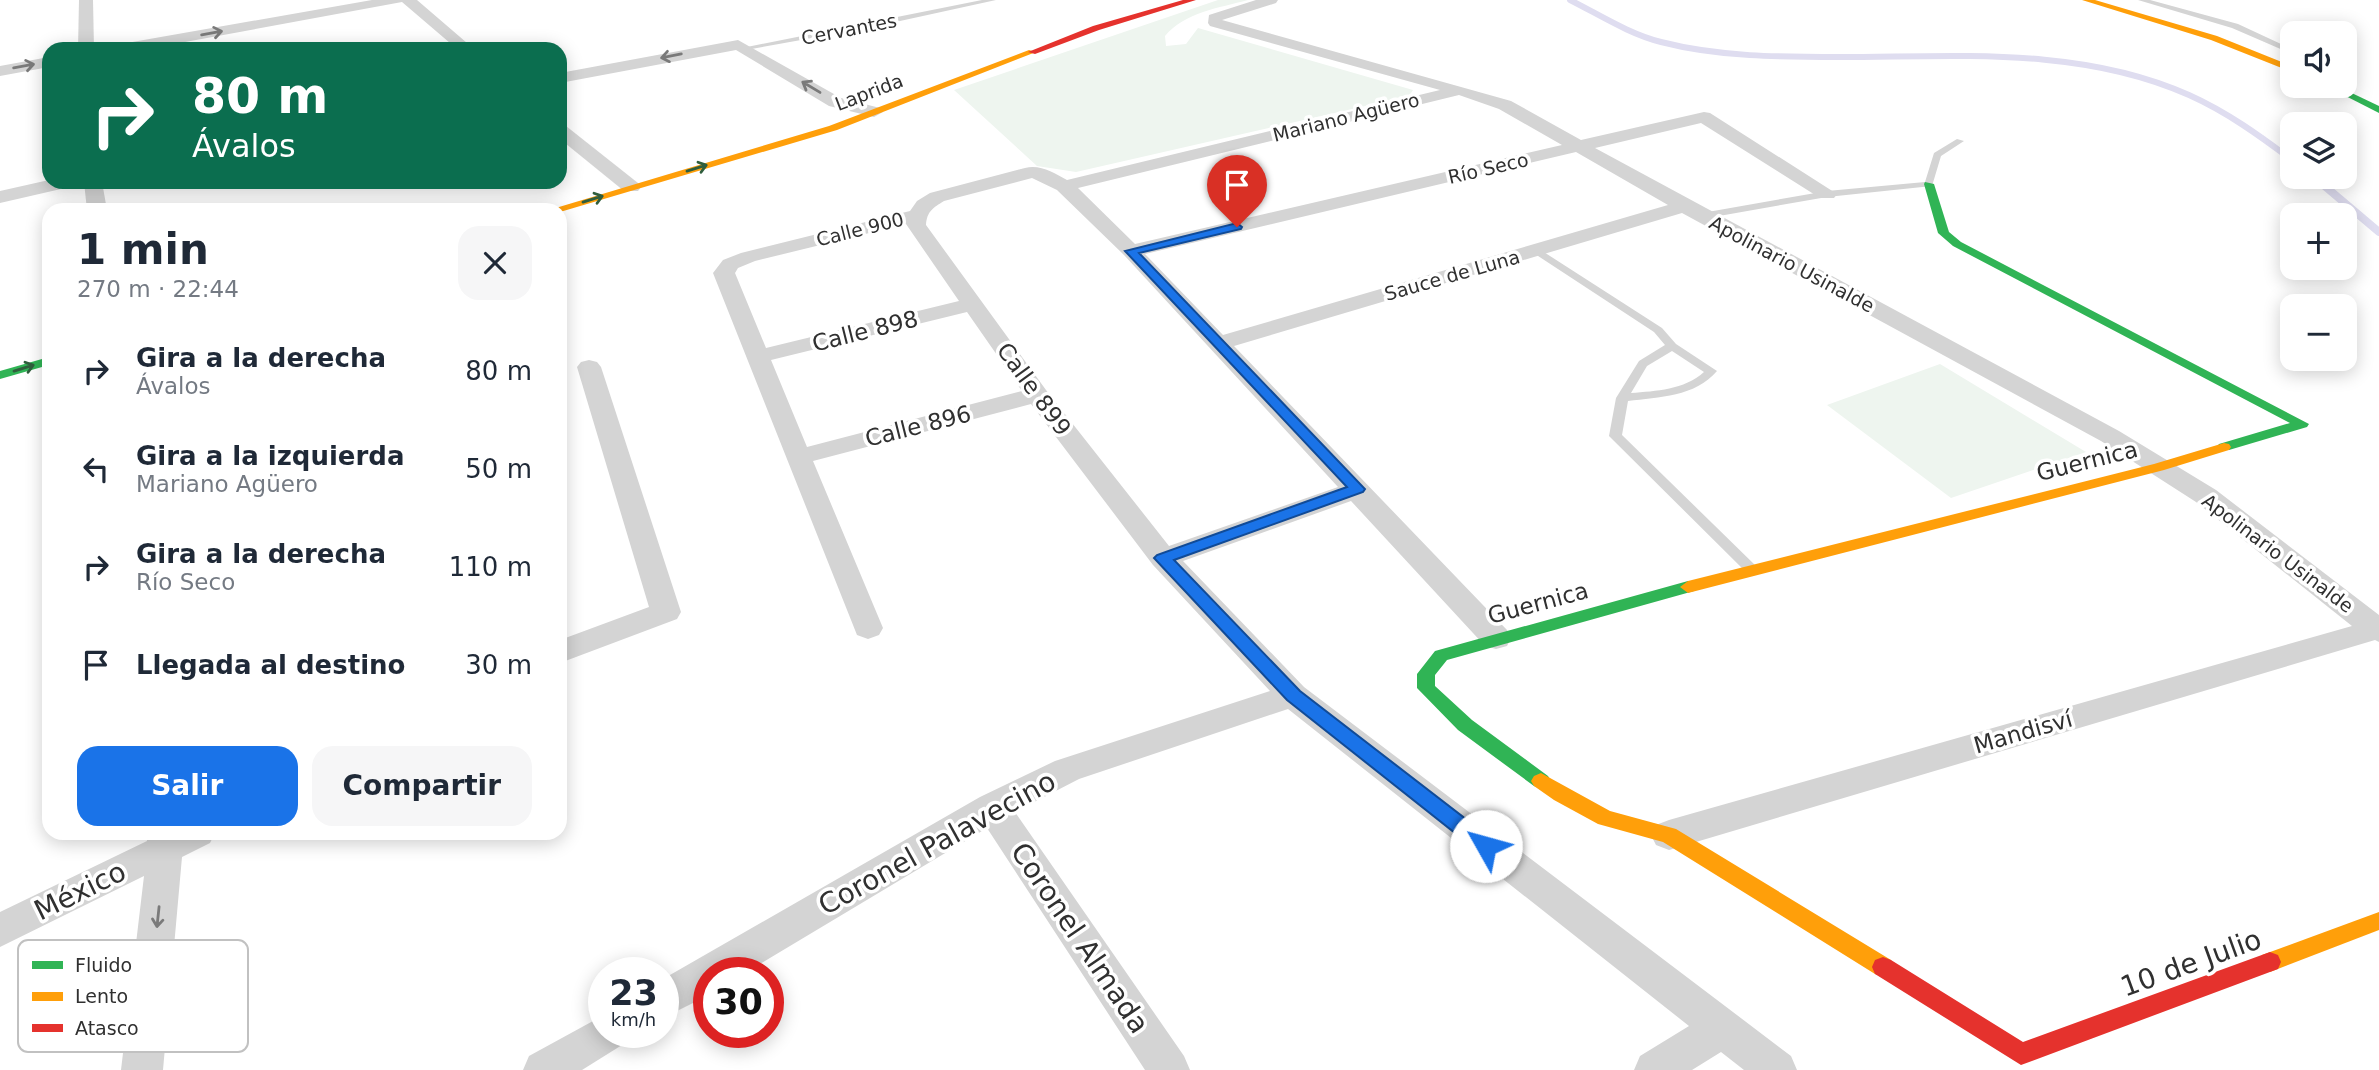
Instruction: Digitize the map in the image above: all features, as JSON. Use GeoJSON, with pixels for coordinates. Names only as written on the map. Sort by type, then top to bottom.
{"type":"FeatureCollection","features":[{"type":"Feature","properties":{"kind":"street"},"geometry":{"type":"LineString","coordinates":[[86,0],[86,42]]}},
{"type":"Feature","properties":{"kind":"street"},"geometry":{"type":"LineString","coordinates":[[160,42],[396,0]]}},
{"type":"Feature","properties":{"kind":"street"},"geometry":{"type":"LineString","coordinates":[[408,0],[458,42]]}},
{"type":"Feature","properties":{"kind":"street","name":"Laprida"},"geometry":{"type":"LineString","coordinates":[[567,206],[833,128],[1096,29],[1192,0]]}},
{"type":"Feature","properties":{"kind":"street","name":"Apolinario Usinalde"},"geometry":{"type":"LineString","coordinates":[[1271,0],[1223,13],[1214,18],[1215,23],[1460,90],[1505,105],[1693,211],[2110,436],[2215,503],[2378,630]]}},
{"type":"Feature","properties":{"kind":"street"},"geometry":{"type":"LineString","coordinates":[[2086,0],[2214,38],[2280,64]]}},
{"type":"Feature","properties":{"kind":"street"},"geometry":{"type":"LineString","coordinates":[[742,46],[835,102],[874,113]]}},
{"type":"Feature","properties":{"kind":"street","name":"Cervantes"},"geometry":{"type":"LineString","coordinates":[[567,77],[742,46]]}},
{"type":"Feature","properties":{"kind":"street"},"geometry":{"type":"LineString","coordinates":[[0,71],[42,63]]}},
{"type":"Feature","properties":{"kind":"street","name":"Mariano Agüero"},"geometry":{"type":"LineString","coordinates":[[1064,186],[1460,90]]}},
{"type":"Feature","properties":{"kind":"street"},"geometry":{"type":"LineString","coordinates":[[2356,98],[2379,110]]}},
{"type":"Feature","properties":{"kind":"street","name":"Río Seco"},"geometry":{"type":"LineString","coordinates":[[1131,251],[1704,117],[1827,194]]}},
{"type":"Feature","properties":{"kind":"street"},"geometry":{"type":"LineString","coordinates":[[567,136],[631,187]]}},
{"type":"Feature","properties":{"kind":"street","name":"Calle 900"},"geometry":{"type":"LineString","coordinates":[[757,357],[726,280],[724,273],[730,264],[748,257],[917,215],[924,205],[937,197],[1032,172],[1064,186]]}},
{"type":"Feature","properties":{"kind":"street","name":"Guernica"},"geometry":{"type":"LineString","coordinates":[[1669,835],[1605,818],[1561,795],[1465,724],[1426,688],[1426,674],[1441,655],[1496,638],[2159,467],[2302,425],[1957,244],[1944,233],[1929,184]]}},
{"type":"Feature","properties":{"kind":"street"},"geometry":{"type":"LineString","coordinates":[[1064,186],[1219,343],[1496,638]]}},
{"type":"Feature","properties":{"kind":"street"},"geometry":{"type":"LineString","coordinates":[[0,197],[42,188]]}},
{"type":"Feature","properties":{"kind":"street","name":"Sauce de Luna"},"geometry":{"type":"LineString","coordinates":[[1219,343],[1536,250],[1693,211]]}},
{"type":"Feature","properties":{"kind":"street","name":"Calle 899"},"geometry":{"type":"LineString","coordinates":[[917,215],[916,225],[1037,395],[1163,558],[1293,695],[1776,1070]]}},
{"type":"Feature","properties":{"kind":"street","name":"Calle 898"},"geometry":{"type":"LineString","coordinates":[[757,357],[972,304]]}},
{"type":"Feature","properties":{"kind":"street"},"geometry":{"type":"LineString","coordinates":[[757,357],[868,628]]}},
{"type":"Feature","properties":{"kind":"street"},"geometry":{"type":"LineString","coordinates":[[0,375],[42,363]]}},
{"type":"Feature","properties":{"kind":"street"},"geometry":{"type":"LineString","coordinates":[[567,649],[666,612],[589,367]]}},
{"type":"Feature","properties":{"kind":"street","name":"Calle 896"},"geometry":{"type":"LineString","coordinates":[[798,457],[1037,395]]}},
{"type":"Feature","properties":{"kind":"street"},"geometry":{"type":"LineString","coordinates":[[1163,558],[1357,489]]}},
{"type":"Feature","properties":{"kind":"street","name":"Mandisví"},"geometry":{"type":"LineString","coordinates":[[1669,835],[2378,630]]}},
{"type":"Feature","properties":{"kind":"street","name":"Coronel Palavecino"},"geometry":{"type":"LineString","coordinates":[[736,957],[992,807],[1067,770],[1293,695]]}},
{"type":"Feature","properties":{"kind":"street","name":"Coronel Almada"},"geometry":{"type":"LineString","coordinates":[[992,807],[1169,1070]]}},
{"type":"Feature","properties":{"kind":"street","name":"10 de Julio"},"geometry":{"type":"LineString","coordinates":[[1669,835],[1728,869],[2021,1054],[2379,921]]}},
{"type":"Feature","properties":{"kind":"street","name":"México"},"geometry":{"type":"LineString","coordinates":[[0,930],[172,840]]}},
{"type":"Feature","properties":{"kind":"street"},"geometry":{"type":"LineString","coordinates":[[161,940],[176,840]]}},
{"type":"Feature","properties":{"kind":"street"},"geometry":{"type":"LineString","coordinates":[[1655,1070],[1721,1029]]}},
{"type":"Feature","properties":{"kind":"street"},"geometry":{"type":"LineString","coordinates":[[544,1070],[588,1044]]}},
{"type":"Feature","properties":{"kind":"street"},"geometry":{"type":"LineString","coordinates":[[142,1070],[145,1052]]}},
{"type":"Feature","properties":{"kind":"lane","name":"Cervantes"},"geometry":{"type":"LineString","coordinates":[[742,46],[868,26],[992,0]]}},
{"type":"Feature","properties":{"kind":"lane"},"geometry":{"type":"LineString","coordinates":[[2142,0],[2235,26],[2280,47]]}},
{"type":"Feature","properties":{"kind":"lane"},"geometry":{"type":"LineString","coordinates":[[2357,96],[2363,101]]}},
{"type":"Feature","properties":{"kind":"lane"},"geometry":{"type":"LineString","coordinates":[[1693,211],[1929,184],[1937,155],[1960,141]]}},
{"type":"Feature","properties":{"kind":"lane"},"geometry":{"type":"LineString","coordinates":[[1536,250],[1658,330],[1672,346],[1711,371],[1702,382],[1682,389],[1622,398]]}},
{"type":"Feature","properties":{"kind":"lane"},"geometry":{"type":"LineString","coordinates":[[1672,346],[1643,364],[1622,398],[1615,436],[1752,570]]}},
{"type":"Feature","properties":{"kind":"shaded area"},"geometry":{"type":"Polygon","coordinates":[[[1218,0],[1248,0],[1203,12],[1182,21],[1165,36],[1166,46],[1186,44],[1198,28],[1413,90],[1409,96],[1076,172],[1037,166],[954,90],[1218,0]]]}},
{"type":"Feature","properties":{"kind":"shaded area"},"geometry":{"type":"Polygon","coordinates":[[[1940,364],[2086,452],[1951,498],[1827,405],[1940,364]]]}},
{"type":"Feature","properties":{"kind":"waterway"},"geometry":{"type":"LineString","coordinates":[[1570,0],[1638,34],[1705,51],[1795,57],[1973,56],[2061,61],[2105,68],[2147,79],[2189,95],[2243,125],[2280,151]]}},
{"type":"Feature","properties":{"kind":"waterway"},"geometry":{"type":"LineString","coordinates":[[2328,189],[2379,232]]}},
{"type":"Feature","properties":{"kind":"traffic: fast"},"geometry":{"type":"LineString","coordinates":[[2354,98],[2379,110]]}},
{"type":"Feature","properties":{"kind":"traffic: fast"},"geometry":{"type":"LineString","coordinates":[[1929,184],[1944,233],[1957,244],[2302,424],[2224,447]]}},
{"type":"Feature","properties":{"kind":"traffic: fast"},"geometry":{"type":"LineString","coordinates":[[0,375],[42,363]]}},
{"type":"Feature","properties":{"kind":"traffic: fast"},"geometry":{"type":"LineString","coordinates":[[1541,781],[1465,725],[1426,688],[1426,674],[1441,655],[1688,587]]}},
{"type":"Feature","properties":{"kind":"traffic: slow"},"geometry":{"type":"LineString","coordinates":[[2086,0],[2214,38],[2280,64]]}},
{"type":"Feature","properties":{"kind":"traffic: slow"},"geometry":{"type":"LineString","coordinates":[[567,206],[833,128],[1032,52]]}},
{"type":"Feature","properties":{"kind":"traffic: slow"},"geometry":{"type":"LineString","coordinates":[[1688,587],[2159,467],[2224,447]]}},
{"type":"Feature","properties":{"kind":"traffic: slow"},"geometry":{"type":"LineString","coordinates":[[1541,781],[1561,795],[1605,818],[1669,835],[1883,967]]}},
{"type":"Feature","properties":{"kind":"traffic: slow"},"geometry":{"type":"LineString","coordinates":[[2270,962],[2379,921]]}},
{"type":"Feature","properties":{"kind":"traffic: jam"},"geometry":{"type":"LineString","coordinates":[[1032,52],[1096,28],[1192,0]]}},
{"type":"Feature","properties":{"kind":"traffic: jam"},"geometry":{"type":"LineString","coordinates":[[1883,967],[2021,1054],[2270,962]]}},
{"type":"Feature","properties":{"kind":"route"},"geometry":{"type":"LineString","coordinates":[[1237,227],[1131,251],[1357,489],[1163,558],[1293,695],[1486,846]]}}]}
